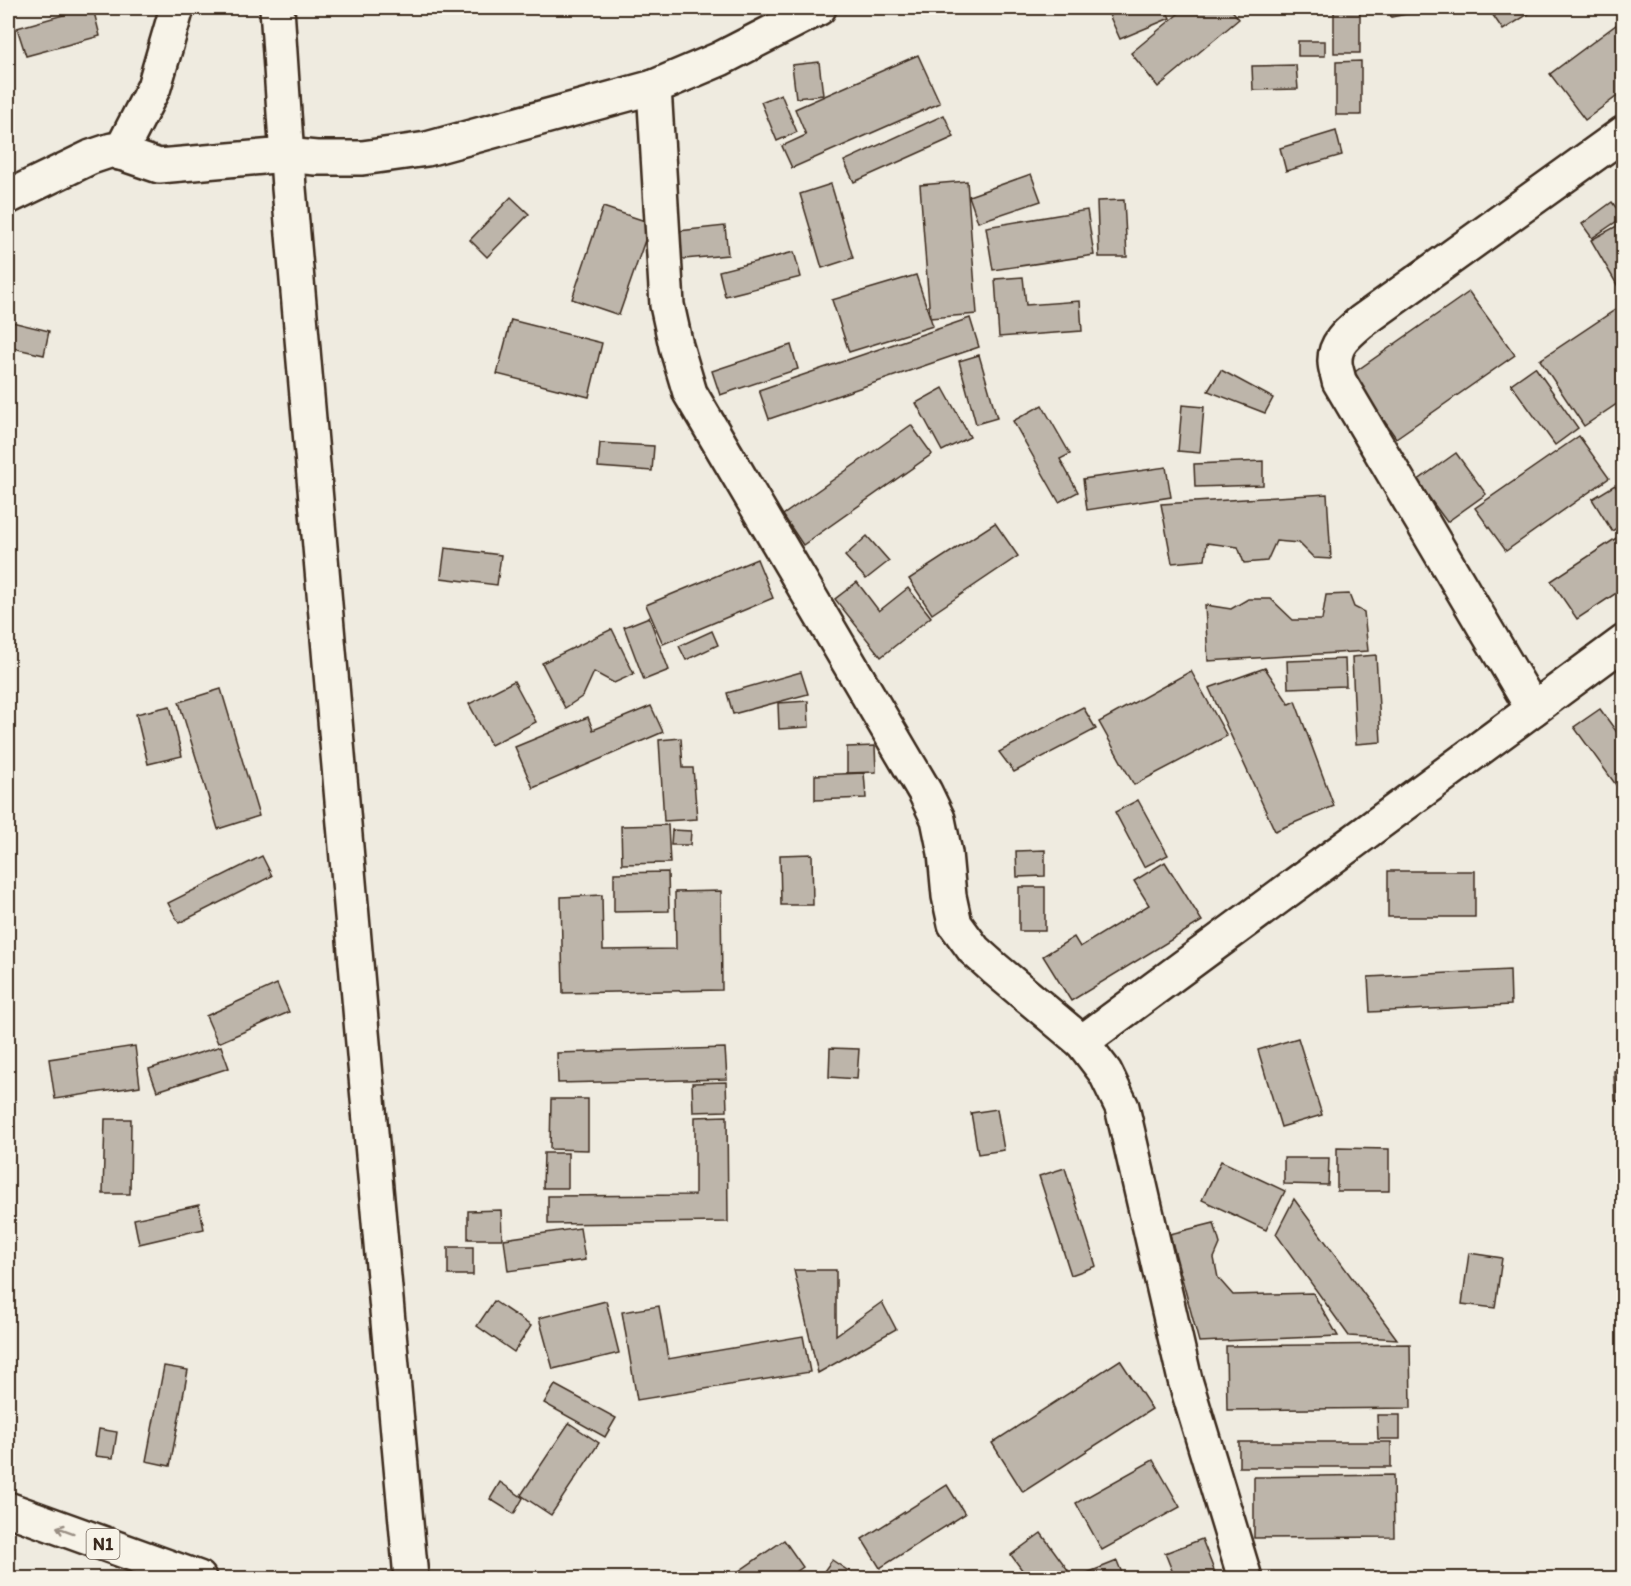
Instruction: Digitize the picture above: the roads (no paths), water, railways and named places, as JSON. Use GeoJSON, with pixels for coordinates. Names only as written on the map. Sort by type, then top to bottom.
{"type":"FeatureCollection","features":[{"type":"Feature","properties":{"kind":"main road"},"geometry":{"type":"LineString","coordinates":[[120,153],[154,87],[177,8]]}},
{"type":"Feature","properties":{"kind":"main road"},"geometry":{"type":"LineString","coordinates":[[277,8],[286,156],[411,1578]]}},
{"type":"Feature","properties":{"kind":"main road"},"geometry":{"type":"LineString","coordinates":[[8,197],[90,157],[112,150],[159,166],[286,156],[362,158],[427,149],[654,87],[720,58],[819,8]]}},
{"type":"Feature","properties":{"kind":"main road"},"geometry":{"type":"LineString","coordinates":[[654,87],[667,305],[690,393],[926,792],[938,819],[955,924],[975,950],[994,968],[1082,1042],[1105,1072],[1122,1107],[1185,1380],[1245,1578]]}},
{"type":"Feature","properties":{"kind":"main road"},"geometry":{"type":"LineString","coordinates":[[1533,709],[1340,381],[1334,362],[1337,347],[1344,336],[1361,322],[1623,133]]}},
{"type":"Feature","properties":{"kind":"main road"},"geometry":{"type":"LineString","coordinates":[[1082,1042],[1623,642]]}},
{"type":"Feature","properties":{"kind":"main road","name":"N1"},"geometry":{"type":"LineString","coordinates":[[8,1509],[199,1578]]}}]}
